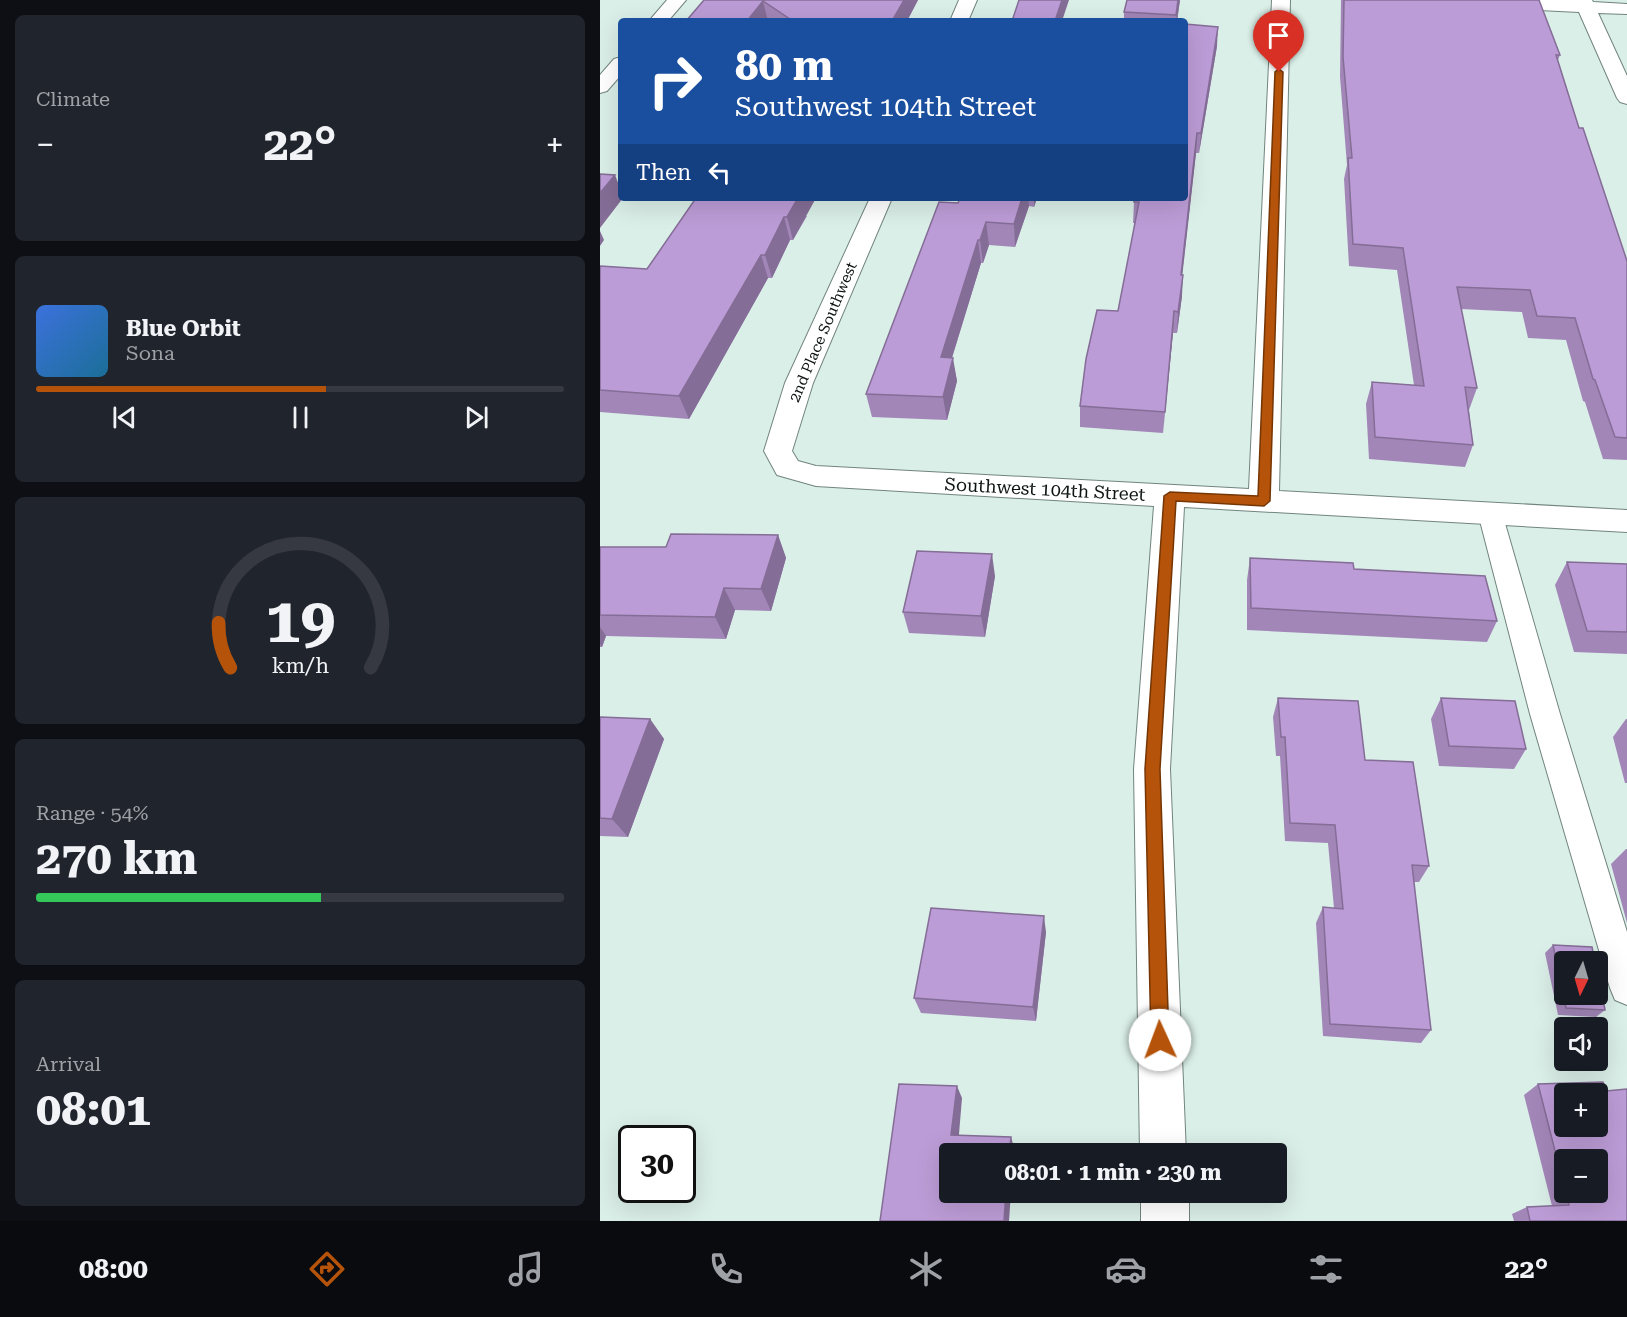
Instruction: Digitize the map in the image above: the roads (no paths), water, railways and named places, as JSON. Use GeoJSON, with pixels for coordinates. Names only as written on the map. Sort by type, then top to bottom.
{"type":"FeatureCollection","features":[{"type":"Feature","properties":{"kind":"street"},"geometry":{"type":"LineString","coordinates":[[661,18],[677,0]]}},
{"type":"Feature","properties":{"kind":"street"},"geometry":{"type":"LineString","coordinates":[[960,18],[969,0]]}},
{"type":"Feature","properties":{"kind":"street"},"geometry":{"type":"LineString","coordinates":[[1264,501],[1281,0]]}},
{"type":"Feature","properties":{"kind":"street"},"geometry":{"type":"LineString","coordinates":[[1432,0],[1585,3],[1627,9]]}},
{"type":"Feature","properties":{"kind":"street"},"geometry":{"type":"LineString","coordinates":[[1585,3],[1627,98]]}},
{"type":"Feature","properties":{"kind":"street"},"geometry":{"type":"LineString","coordinates":[[600,87],[618,66]]}},
{"type":"Feature","properties":{"kind":"street","name":"2nd Place Southwest"},"geometry":{"type":"LineString","coordinates":[[787,468],[778,450],[799,383],[880,201]]}},
{"type":"Feature","properties":{"kind":"street","name":"Southwest 104th Street"},"geometry":{"type":"LineString","coordinates":[[787,468],[816,476],[1627,521]]}},
{"type":"Feature","properties":{"kind":"street"},"geometry":{"type":"LineString","coordinates":[[1163,1143],[1152,769],[1170,496]]}},
{"type":"Feature","properties":{"kind":"street"},"geometry":{"type":"LineString","coordinates":[[1165,1203],[1165,1221]]}},
{"type":"Feature","properties":{"kind":"lane"},"geometry":{"type":"LineString","coordinates":[[1490,513],[1545,714],[1627,988]]}}]}
